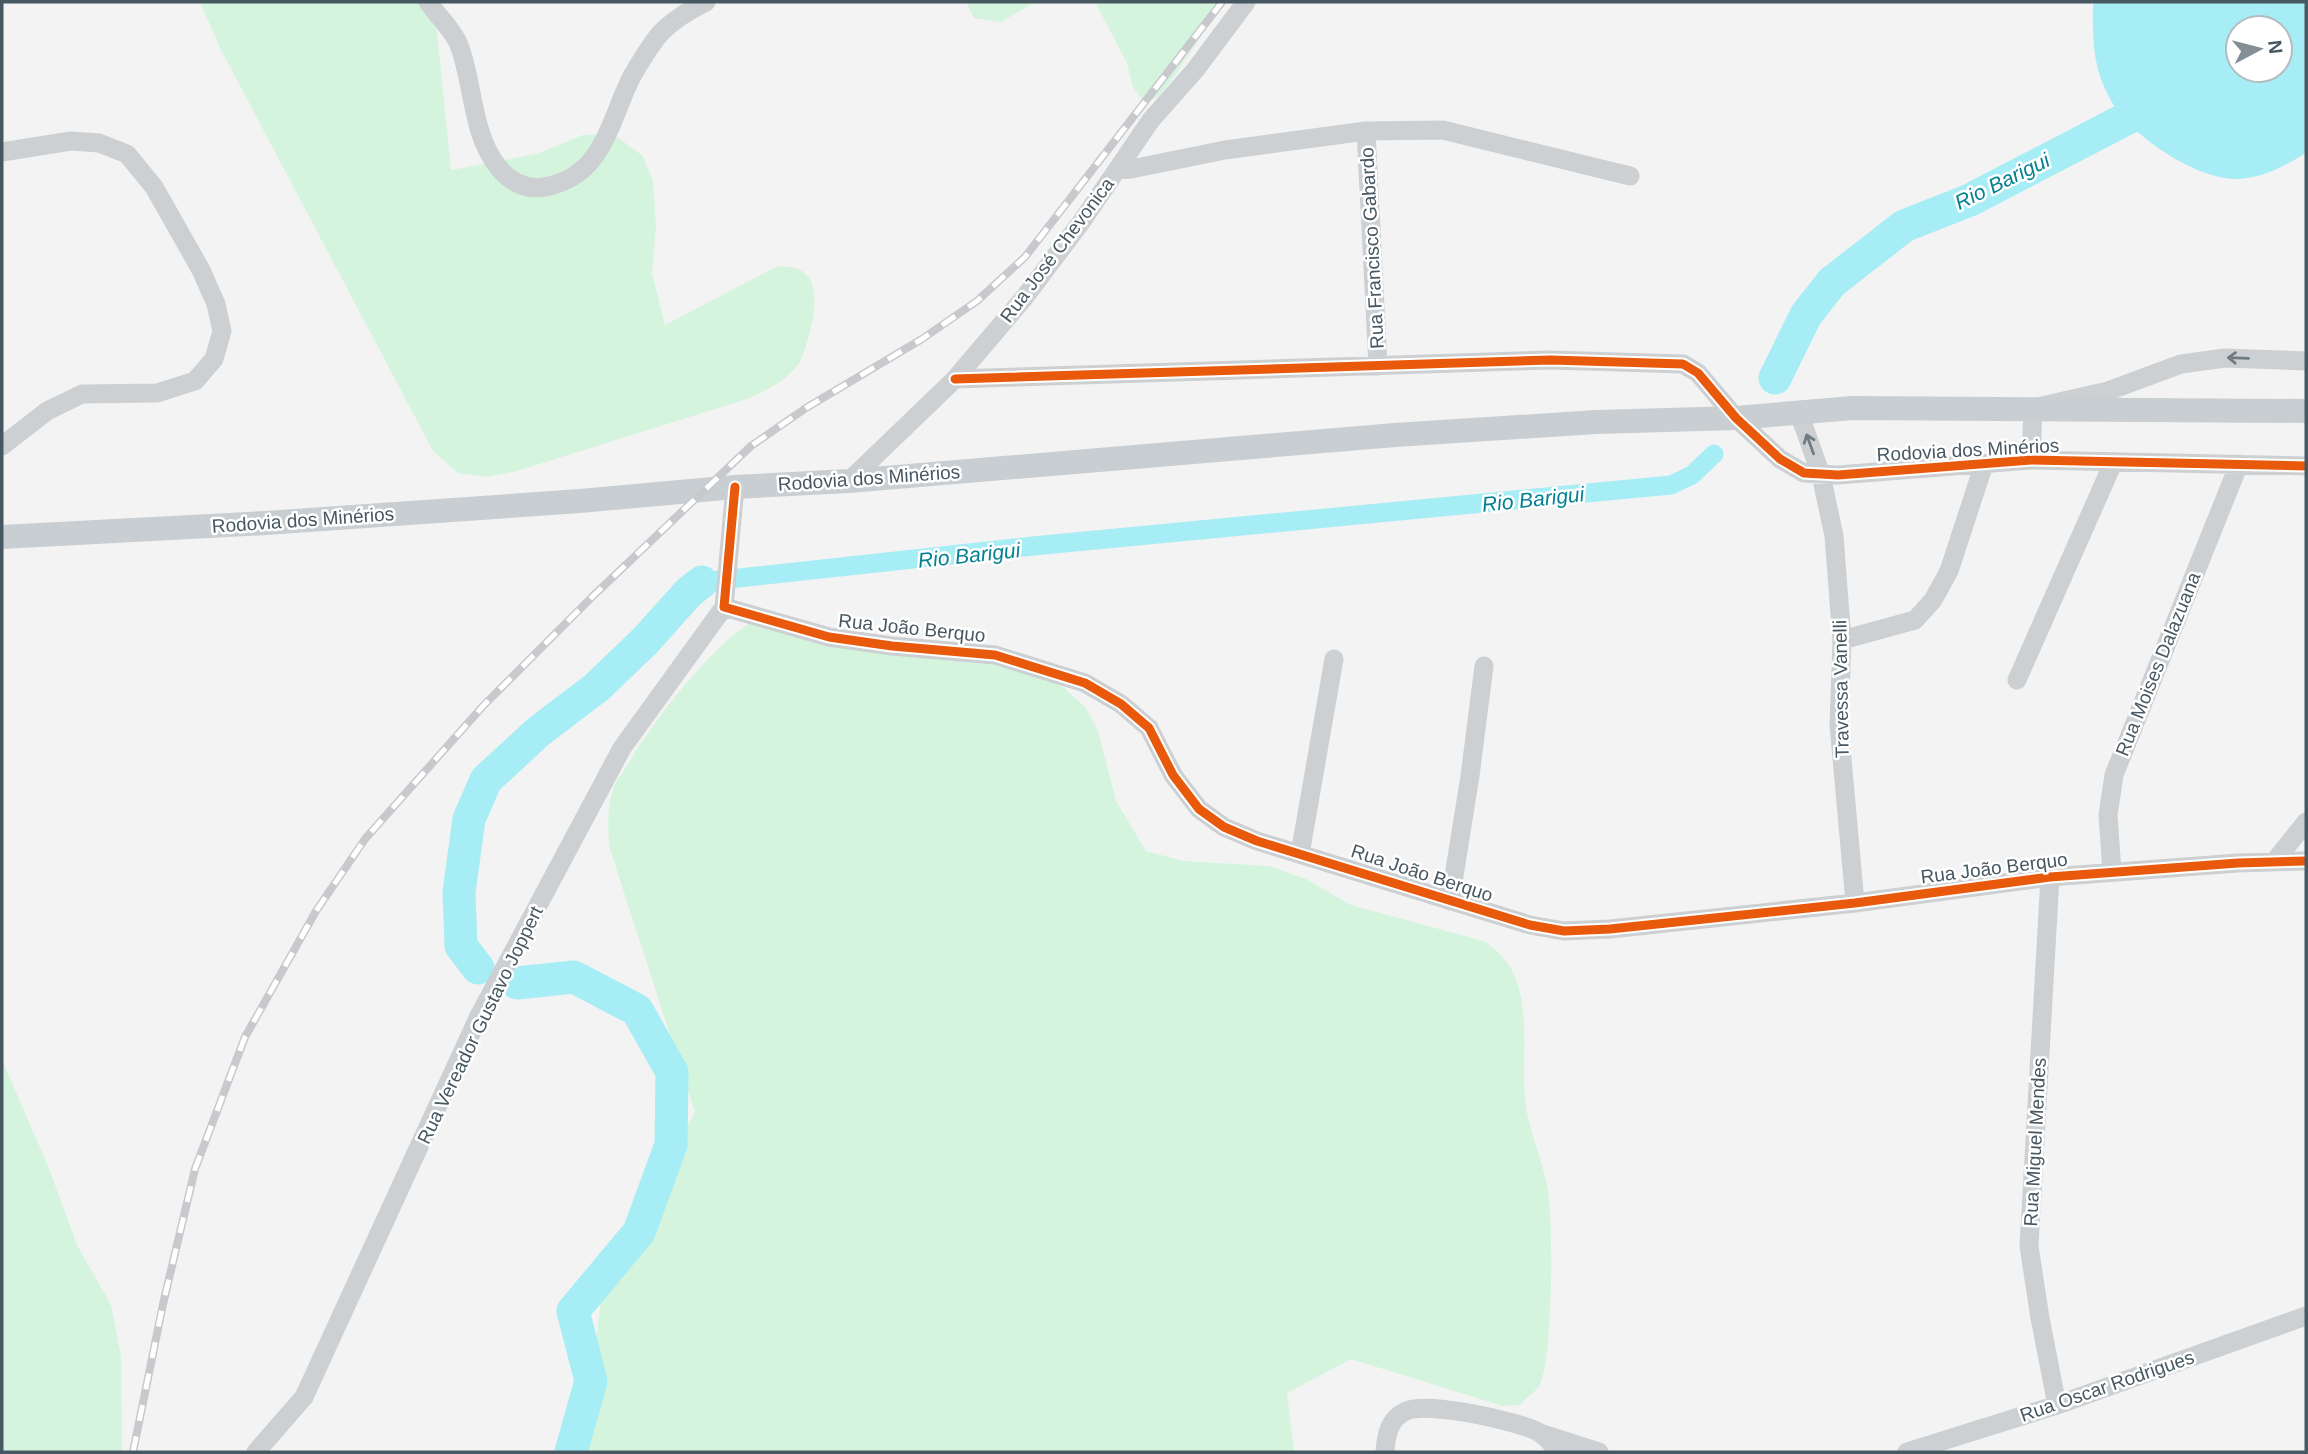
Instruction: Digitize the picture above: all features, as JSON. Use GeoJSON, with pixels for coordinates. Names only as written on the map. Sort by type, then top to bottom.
{"type":"FeatureCollection","features":[{"type":"Feature","properties":{"kind":"main road","name":"Rodovia dos Minérios"},"geometry":{"type":"LineString","coordinates":[[2,537],[266,523],[580,501],[1422,433],[1596,422],[1735,418],[1852,408],[2306,411]]}},
{"type":"Feature","properties":{"kind":"street"},"geometry":{"type":"LineString","coordinates":[[428,2],[458,44],[484,141],[497,166],[511,181],[533,188],[558,184],[583,170],[603,148],[632,76],[656,38],[687,11],[706,2]]}},
{"type":"Feature","properties":{"kind":"street","name":"Rua José Chevonica"},"geometry":{"type":"LineString","coordinates":[[849,481],[955,379],[1024,298],[1082,221],[1151,120],[1196,69],[1246,2]]}},
{"type":"Feature","properties":{"kind":"street"},"geometry":{"type":"LineString","coordinates":[[1117,170],[1225,150],[1366,131],[1443,130],[1630,176]]}},
{"type":"Feature","properties":{"kind":"street","name":"Rua Francisco Gabardo"},"geometry":{"type":"LineString","coordinates":[[1366,131],[1378,366]]}},
{"type":"Feature","properties":{"kind":"street"},"geometry":{"type":"LineString","coordinates":[[2,152],[71,141],[99,143],[127,154],[154,187],[201,270],[216,304],[222,331],[214,359],[195,381],[157,393],[82,394],[47,411],[2,446]]}},
{"type":"Feature","properties":{"kind":"street"},"geometry":{"type":"LineString","coordinates":[[2031,460],[2033,408],[2108,391],[2181,363],[2225,358],[2306,361]]}},
{"type":"Feature","properties":{"kind":"street"},"geometry":{"type":"LineString","coordinates":[[955,379],[1551,360],[1683,364],[1698,373],[1735,418]]}},
{"type":"Feature","properties":{"kind":"street","name":"Travessa Vanelli"},"geometry":{"type":"LineString","coordinates":[[1799,413],[1821,475],[1834,536],[1842,640],[1839,725],[1854,904]]}},
{"type":"Feature","properties":{"kind":"street","name":"Rodovia dos Minérios"},"geometry":{"type":"LineString","coordinates":[[1735,418],[1780,459],[1804,474],[2031,460],[2306,466]]}},
{"type":"Feature","properties":{"kind":"street"},"geometry":{"type":"LineString","coordinates":[[2017,680],[2113,463]]}},
{"type":"Feature","properties":{"kind":"street"},"geometry":{"type":"LineString","coordinates":[[1842,640],[1915,620],[1933,600],[1949,571],[1984,464]]}},
{"type":"Feature","properties":{"kind":"street","name":"Rua Moises Dalazuana"},"geometry":{"type":"LineString","coordinates":[[2112,872],[2108,815],[2114,775],[2239,464]]}},
{"type":"Feature","properties":{"kind":"street"},"geometry":{"type":"LineString","coordinates":[[724,607],[735,487]]}},
{"type":"Feature","properties":{"kind":"street","name":"Rua João Berquo"},"geometry":{"type":"LineString","coordinates":[[724,607],[830,637],[892,646],[995,655],[1085,683],[1121,704],[1149,728],[1173,775],[1199,808],[1224,827],[1256,841],[1450,901],[1530,925],[1564,931],[1611,929],[1854,904],[2050,877],[2306,861]]}},
{"type":"Feature","properties":{"kind":"street","name":"Rua Vereador Gustavo Joppert"},"geometry":{"type":"LineString","coordinates":[[256,1452],[304,1397],[480,1016],[622,748],[724,607]]}},
{"type":"Feature","properties":{"kind":"street"},"geometry":{"type":"LineString","coordinates":[[1300,854],[1335,659]]}},
{"type":"Feature","properties":{"kind":"street"},"geometry":{"type":"LineString","coordinates":[[1450,901],[1470,776],[1483,666]]}},
{"type":"Feature","properties":{"kind":"street"},"geometry":{"type":"LineString","coordinates":[[2274,862],[2306,822]]}},
{"type":"Feature","properties":{"kind":"street","name":"Rua Miguel Mendes"},"geometry":{"type":"LineString","coordinates":[[2050,877],[2029,1246],[2057,1405]]}},
{"type":"Feature","properties":{"kind":"street","name":"Rua Oscar Rodrigues"},"geometry":{"type":"LineString","coordinates":[[1907,1452],[2057,1405],[2306,1316]]}},
{"type":"Feature","properties":{"kind":"street"},"geometry":{"type":"LineString","coordinates":[[1385,1452],[1386,1433],[1395,1419],[1408,1410],[1440,1408],[1503,1421],[1599,1452]]}},
{"type":"Feature","properties":{"kind":"street"},"geometry":{"type":"LineString","coordinates":[[1540,1433],[1559,1452]]}},
{"type":"Feature","properties":{"kind":"green space"},"geometry":{"type":"Polygon","coordinates":[[[200,2],[434,2],[451,170],[536,154],[583,135],[613,134],[643,156],[653,181],[656,226],[652,273],[665,325],[776,267],[792,267],[803,272],[814,290],[813,316],[800,362],[783,380],[747,399],[517,471],[486,477],[458,473],[433,451],[220,48],[200,2]]]}},
{"type":"Feature","properties":{"kind":"green space"},"geometry":{"type":"Polygon","coordinates":[[[966,2],[1047,2],[1032,4],[1001,22],[974,18],[966,2]]]}},
{"type":"Feature","properties":{"kind":"green space"},"geometry":{"type":"Polygon","coordinates":[[[1095,2],[1224,2],[1159,96],[1145,103],[1133,87],[1127,63],[1095,2]]]}},
{"type":"Feature","properties":{"kind":"green space"},"geometry":{"type":"Polygon","coordinates":[[[748,624],[997,663],[1061,685],[1086,708],[1098,731],[1116,801],[1146,851],[1183,861],[1269,866],[1306,879],[1351,905],[1483,941],[1502,956],[1514,975],[1521,996],[1524,1019],[1524,1091],[1527,1113],[1547,1185],[1551,1226],[1550,1320],[1544,1372],[1535,1391],[1520,1405],[1503,1406],[1351,1359],[1287,1393],[1294,1452],[583,1452],[604,1274],[695,1112],[609,846],[610,802],[617,781],[667,708],[715,652],[748,624]]]}},
{"type":"Feature","properties":{"kind":"green space"},"geometry":{"type":"Polygon","coordinates":[[[2,1060],[48,1166],[77,1245],[111,1305],[121,1356],[122,1452],[2,1452],[2,1060]]]}},
{"type":"Feature","properties":{"kind":"water"},"geometry":{"type":"Polygon","coordinates":[[[2094,2],[2306,2],[2306,153],[2265,174],[2238,179],[2202,172],[2164,152],[2130,124],[2108,95],[2098,71],[2094,2]]]}},
{"type":"Feature","properties":{"kind":"waterway","name":"Rio Barigui"},"geometry":{"type":"LineString","coordinates":[[1775,378],[1806,315],[1832,282],[1904,226],[1970,200],[2145,109],[2161,93]]}},
{"type":"Feature","properties":{"kind":"waterway","name":"Rio Barigui"},"geometry":{"type":"LineString","coordinates":[[702,582],[1033,546],[1671,485],[1692,475],[1714,454]]}},
{"type":"Feature","properties":{"kind":"waterway","name":"Rio Barigui"},"geometry":{"type":"LineString","coordinates":[[478,968],[461,946],[459,892],[469,819],[486,780],[538,732],[597,687],[645,641],[689,592],[702,582]]}},
{"type":"Feature","properties":{"kind":"waterway","name":"Rio Barigui"},"geometry":{"type":"LineString","coordinates":[[517,983],[574,977],[637,1010],[672,1072],[671,1145],[639,1232],[573,1311],[591,1381],[571,1452]]}},
{"type":"Feature","properties":{"kind":"railway"},"geometry":{"type":"LineString","coordinates":[[133,1452],[163,1304],[195,1169],[245,1037],[316,911],[365,839],[483,706],[593,596],[751,446],[806,408],[922,339],[977,301],[1025,257],[1222,2]]}},
{"type":"Feature","properties":{"kind":"cycle path"},"geometry":{"type":"LineString","coordinates":[[955,379],[1551,360],[1683,364],[1698,373],[1736,418],[1780,459],[1804,473],[1838,475],[2031,460],[2306,466]]}},
{"type":"Feature","properties":{"kind":"cycle path"},"geometry":{"type":"LineString","coordinates":[[735,487],[724,607],[829,637],[892,646],[995,655],[1085,683],[1121,704],[1149,728],[1173,775],[1199,809],[1224,827],[1257,841],[1530,925],[1564,931],[1610,929],[1855,903],[2050,877],[2238,863],[2306,861]]}}]}
